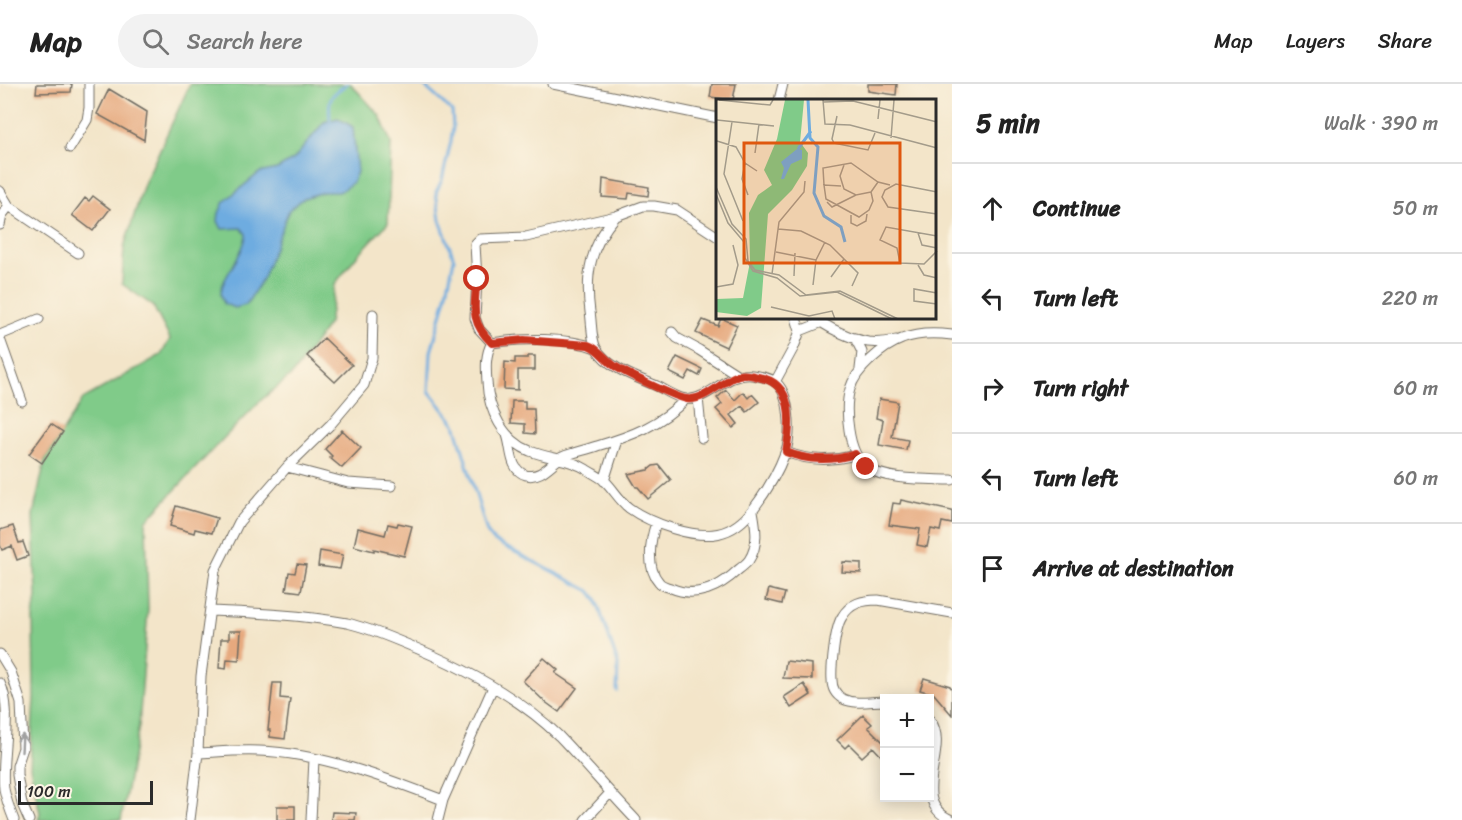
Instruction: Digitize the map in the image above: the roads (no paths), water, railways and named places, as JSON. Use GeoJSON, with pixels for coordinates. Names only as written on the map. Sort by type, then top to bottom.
{"type":"FeatureCollection","features":[{"type":"Feature","properties":{"kind":"street"},"geometry":{"type":"LineString","coordinates":[[70,148],[87,120],[90,108],[89,84]]}},
{"type":"Feature","properties":{"kind":"street"},"geometry":{"type":"LineString","coordinates":[[553,84],[716,118]]}},
{"type":"Feature","properties":{"kind":"street"},"geometry":{"type":"LineString","coordinates":[[779,99],[783,84]]}},
{"type":"Feature","properties":{"kind":"street"},"geometry":{"type":"LineString","coordinates":[[0,191],[9,206],[78,253]]}},
{"type":"Feature","properties":{"kind":"street"},"geometry":{"type":"LineString","coordinates":[[0,225],[2,215],[9,206]]}},
{"type":"Feature","properties":{"kind":"street"},"geometry":{"type":"LineString","coordinates":[[492,343],[479,329],[475,318],[477,279],[475,244],[480,238],[526,237],[616,216],[643,206],[667,207],[687,215],[716,236]]}},
{"type":"Feature","properties":{"kind":"street"},"geometry":{"type":"LineString","coordinates":[[596,348],[587,285],[591,261],[599,240],[616,216]]}},
{"type":"Feature","properties":{"kind":"street"},"geometry":{"type":"LineString","coordinates":[[190,820],[198,753],[201,676],[215,570],[239,522],[288,467],[331,424],[364,385],[372,358],[373,314]]}},
{"type":"Feature","properties":{"kind":"street"},"geometry":{"type":"LineString","coordinates":[[22,401],[0,337],[39,319]]}},
{"type":"Feature","properties":{"kind":"street"},"geometry":{"type":"LineString","coordinates":[[775,382],[800,331],[797,320]]}},
{"type":"Feature","properties":{"kind":"street"},"geometry":{"type":"LineString","coordinates":[[800,331],[818,320],[868,342],[889,342],[932,334],[952,335]]}},
{"type":"Feature","properties":{"kind":"street"},"geometry":{"type":"LineString","coordinates":[[507,435],[530,451],[561,458],[583,467],[604,481],[631,509],[656,523],[706,536],[724,532],[739,525],[753,511],[765,493],[786,452],[789,422],[787,404],[781,389],[775,382],[767,378],[738,375],[676,338],[672,332]]}},
{"type":"Feature","properties":{"kind":"street"},"geometry":{"type":"LineString","coordinates":[[855,338],[862,352],[860,369],[850,388],[847,414],[855,454],[866,467],[881,474],[952,480]]}},
{"type":"Feature","properties":{"kind":"street"},"geometry":{"type":"LineString","coordinates":[[860,369],[901,339]]}},
{"type":"Feature","properties":{"kind":"street"},"geometry":{"type":"LineString","coordinates":[[492,343],[524,340],[588,345],[596,348],[613,365],[686,399],[698,398],[738,375]]}},
{"type":"Feature","properties":{"kind":"street"},"geometry":{"type":"LineString","coordinates":[[492,343],[487,351],[487,391],[495,416],[510,443],[512,460],[517,468],[526,475],[546,470],[561,458],[617,440],[656,424],[671,414],[686,399]]}},
{"type":"Feature","properties":{"kind":"street"},"geometry":{"type":"LineString","coordinates":[[698,398],[702,438]]}},
{"type":"Feature","properties":{"kind":"street"},"geometry":{"type":"LineString","coordinates":[[604,481],[617,440]]}},
{"type":"Feature","properties":{"kind":"street"},"geometry":{"type":"LineString","coordinates":[[786,452],[802,458],[818,460],[855,454]]}},
{"type":"Feature","properties":{"kind":"street"},"geometry":{"type":"LineString","coordinates":[[288,467],[348,483],[392,486]]}},
{"type":"Feature","properties":{"kind":"street"},"geometry":{"type":"LineString","coordinates":[[656,523],[652,534],[651,553],[653,571],[659,583],[674,590],[691,592],[712,589],[725,583],[748,560],[757,533],[753,511]]}},
{"type":"Feature","properties":{"kind":"street"},"geometry":{"type":"LineString","coordinates":[[880,701],[858,703],[844,699],[835,692],[831,680],[836,630],[842,615],[853,605],[866,600],[952,613]]}},
{"type":"Feature","properties":{"kind":"street"},"geometry":{"type":"LineString","coordinates":[[211,611],[304,616],[349,624],[441,657],[493,687],[557,735],[636,820]]}},
{"type":"Feature","properties":{"kind":"street"},"geometry":{"type":"LineString","coordinates":[[0,654],[11,672],[21,703],[23,748],[17,766],[18,782],[22,804],[29,820]]}},
{"type":"Feature","properties":{"kind":"street"},"geometry":{"type":"LineString","coordinates":[[0,683],[5,705],[2,793],[14,820]]}},
{"type":"Feature","properties":{"kind":"street"},"geometry":{"type":"LineString","coordinates":[[438,820],[443,800],[493,687]]}},
{"type":"Feature","properties":{"kind":"street"},"geometry":{"type":"LineString","coordinates":[[934,728],[938,741],[931,799],[944,817],[952,820]]}},
{"type":"Feature","properties":{"kind":"street"},"geometry":{"type":"LineString","coordinates":[[198,753],[260,751],[314,759],[369,773],[443,800]]}},
{"type":"Feature","properties":{"kind":"street"},"geometry":{"type":"LineString","coordinates":[[311,820],[314,759]]}},
{"type":"Feature","properties":{"kind":"street"},"geometry":{"type":"LineString","coordinates":[[2,793],[18,782]]}},
{"type":"Feature","properties":{"kind":"street"},"geometry":{"type":"LineString","coordinates":[[585,820],[610,793]]}},
{"type":"Feature","properties":{"kind":"water"},"geometry":{"type":"Polygon","coordinates":[[[338,118],[353,127],[357,172],[352,183],[339,192],[323,192],[304,198],[289,210],[263,278],[246,305],[235,308],[224,304],[221,295],[222,287],[241,250],[246,234],[241,228],[222,229],[218,221],[224,202],[259,173],[277,169],[294,159],[324,122],[338,118]]]}},
{"type":"Feature","properties":{"kind":"waterway"},"geometry":{"type":"LineString","coordinates":[[330,120],[331,98],[347,84]]}},
{"type":"Feature","properties":{"kind":"waterway"},"geometry":{"type":"LineString","coordinates":[[422,84],[452,111],[453,127],[442,180],[436,192],[440,220],[454,259],[431,352],[429,391],[455,424],[487,532],[494,541],[590,591],[596,599],[618,664],[617,691]]}}]}
